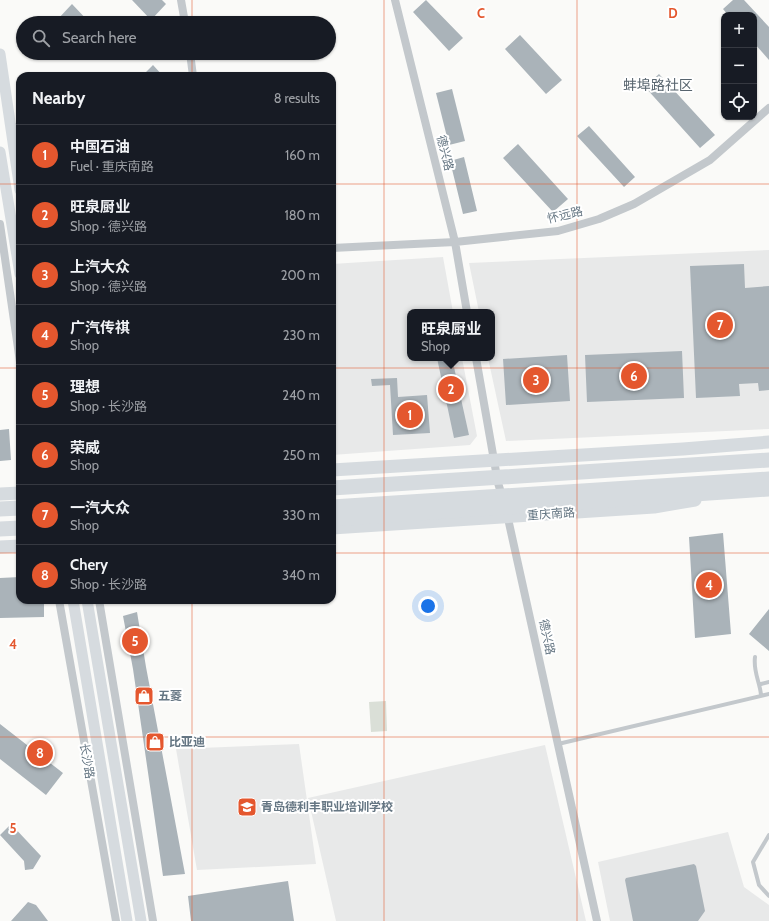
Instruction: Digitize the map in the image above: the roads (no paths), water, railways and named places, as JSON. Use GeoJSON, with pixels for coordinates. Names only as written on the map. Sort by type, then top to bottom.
{"type":"FeatureCollection","features":[{"type":"Feature","properties":{"kind":"highway"},"geometry":{"type":"LineString","coordinates":[[336,478],[769,450]]}},
{"type":"Feature","properties":{"kind":"highway"},"geometry":{"type":"LineString","coordinates":[[336,488],[769,460]]}},
{"type":"Feature","properties":{"kind":"highway"},"geometry":{"type":"LineString","coordinates":[[336,508],[769,478]]}},
{"type":"Feature","properties":{"kind":"highway"},"geometry":{"type":"LineString","coordinates":[[336,519],[769,491]]}},
{"type":"Feature","properties":{"kind":"highway"},"geometry":{"type":"LineString","coordinates":[[0,509],[16,508]]}},
{"type":"Feature","properties":{"kind":"highway"},"geometry":{"type":"LineString","coordinates":[[0,529],[16,528]]}},
{"type":"Feature","properties":{"kind":"main road"},"geometry":{"type":"LineString","coordinates":[[0,54],[16,164]]}},
{"type":"Feature","properties":{"kind":"main road"},"geometry":{"type":"LineString","coordinates":[[0,152],[16,248]]}},
{"type":"Feature","properties":{"kind":"main road"},"geometry":{"type":"LineString","coordinates":[[336,470],[769,442]]}},
{"type":"Feature","properties":{"kind":"main road","name":"重庆南路"},"geometry":{"type":"LineString","coordinates":[[336,528],[654,507],[726,494],[769,491]]}},
{"type":"Feature","properties":{"kind":"main road"},"geometry":{"type":"LineString","coordinates":[[0,494],[16,493]]}},
{"type":"Feature","properties":{"kind":"main road"},"geometry":{"type":"LineString","coordinates":[[0,547],[16,546]]}},
{"type":"Feature","properties":{"kind":"main road","name":"长沙路"},"geometry":{"type":"LineString","coordinates":[[74,604],[123,920]]}},
{"type":"Feature","properties":{"kind":"main road"},"geometry":{"type":"LineString","coordinates":[[88,604],[141,918]]}},
{"type":"Feature","properties":{"kind":"street"},"geometry":{"type":"LineString","coordinates":[[181,0],[184,16]]}},
{"type":"Feature","properties":{"kind":"street","name":"德兴路"},"geometry":{"type":"LineString","coordinates":[[395,0],[455,242],[467,309]]}},
{"type":"Feature","properties":{"kind":"street"},"geometry":{"type":"LineString","coordinates":[[191,60],[193,72]]}},
{"type":"Feature","properties":{"kind":"street"},"geometry":{"type":"LineString","coordinates":[[4,86],[16,131]]}},
{"type":"Feature","properties":{"kind":"street","name":"怀远路"},"geometry":{"type":"LineString","coordinates":[[336,248],[455,242],[558,231],[599,219],[641,200],[710,160],[769,108]]}},
{"type":"Feature","properties":{"kind":"street"},"geometry":{"type":"LineString","coordinates":[[0,224],[16,334]]}},
{"type":"Feature","properties":{"kind":"street","name":"德兴路"},"geometry":{"type":"LineString","coordinates":[[477,361],[498,482],[508,517],[597,921]]}},
{"type":"Feature","properties":{"kind":"street","name":"长沙路"},"geometry":{"type":"LineString","coordinates":[[60,604],[123,920]]}},
{"type":"Feature","properties":{"kind":"street"},"geometry":{"type":"LineString","coordinates":[[100,604],[153,921]]}},
{"type":"Feature","properties":{"kind":"lane"},"geometry":{"type":"LineString","coordinates":[[755,657],[754,665],[756,678],[760,684],[761,695]]}},
{"type":"Feature","properties":{"kind":"lane"},"geometry":{"type":"LineString","coordinates":[[760,684],[769,682]]}},
{"type":"Feature","properties":{"kind":"lane"},"geometry":{"type":"LineString","coordinates":[[558,744],[769,694]]}},
{"type":"Feature","properties":{"kind":"lane"},"geometry":{"type":"LineString","coordinates":[[769,835],[753,862],[759,885],[769,896]]}},
{"type":"Feature","properties":{"kind":"place","name":"一汽大众"},"geometry":{"type":"Point","coordinates":[720,325]}},
{"type":"Feature","properties":{"kind":"place","name":"荣威"},"geometry":{"type":"Point","coordinates":[634,376]}},
{"type":"Feature","properties":{"kind":"place","name":"上汽大众"},"geometry":{"type":"Point","coordinates":[536,380]}},
{"type":"Feature","properties":{"kind":"place","name":"旺泉厨业"},"geometry":{"type":"Point","coordinates":[451,389]}},
{"type":"Feature","properties":{"kind":"place","name":"中国石油"},"geometry":{"type":"Point","coordinates":[410,415]}},
{"type":"Feature","properties":{"kind":"place","name":"广汽传祺"},"geometry":{"type":"Point","coordinates":[709,585]}},
{"type":"Feature","properties":{"kind":"place","name":"理想"},"geometry":{"type":"Point","coordinates":[135,641]}},
{"type":"Feature","properties":{"kind":"place","name":"五菱"},"geometry":{"type":"Point","coordinates":[144,696]}},
{"type":"Feature","properties":{"kind":"place","name":"比亚迪"},"geometry":{"type":"Point","coordinates":[155,742]}},
{"type":"Feature","properties":{"kind":"place","name":"Chery"},"geometry":{"type":"Point","coordinates":[40,753]}},
{"type":"Feature","properties":{"kind":"place","name":"青岛德利丰职业培训学校"},"geometry":{"type":"Point","coordinates":[247,807]}},
{"type":"Feature","properties":{"kind":"district","name":"蚌埠路社区"},"geometry":{"type":"Point","coordinates":[658,85]}}]}
